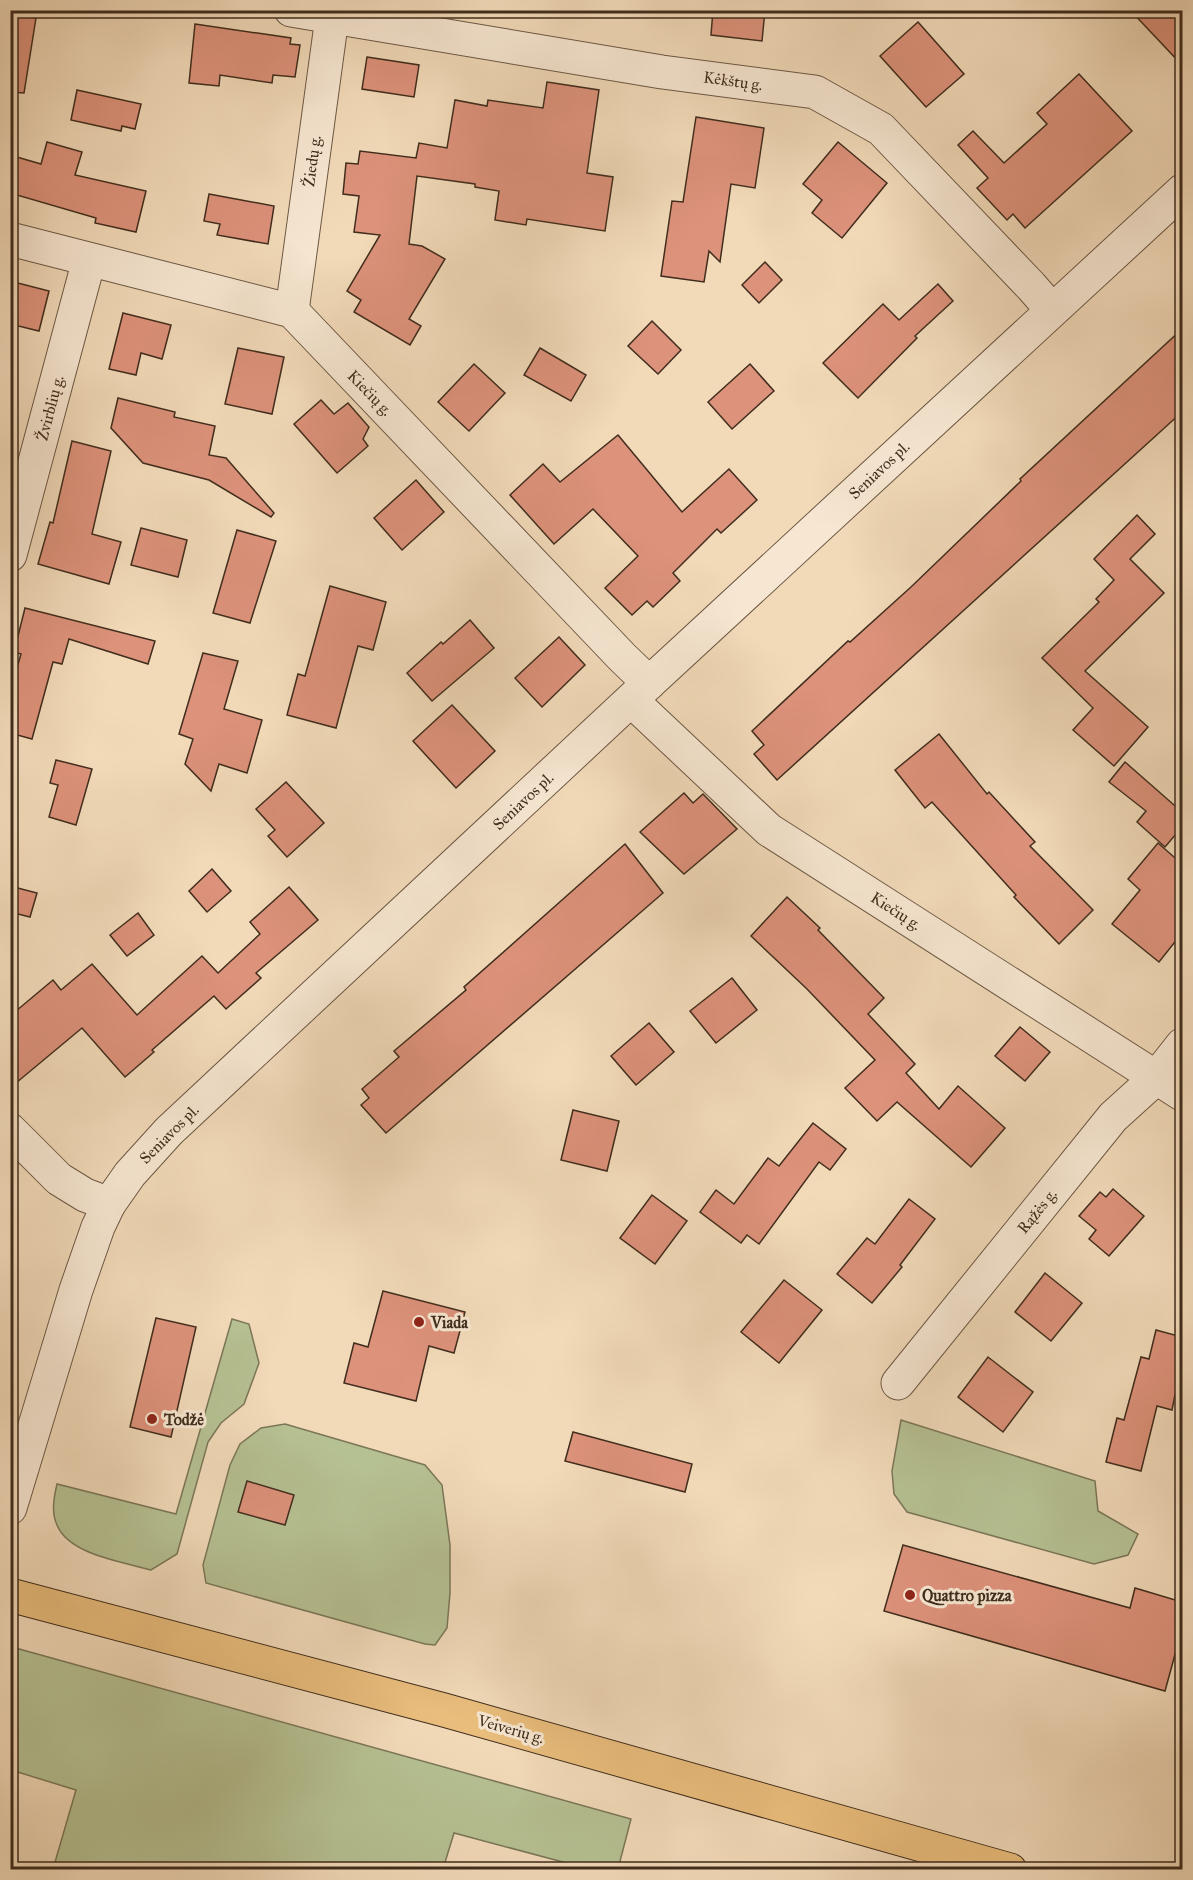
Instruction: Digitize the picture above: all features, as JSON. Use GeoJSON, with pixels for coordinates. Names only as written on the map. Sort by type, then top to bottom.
{"type":"FeatureCollection","features":[{"type":"Feature","properties":{"kind":"main road","name":"Veiverių g."},"geometry":{"type":"LineString","coordinates":[[10,1595],[433,1707],[1010,1869]]}},
{"type":"Feature","properties":{"kind":"street","name":"Kėkštų g."},"geometry":{"type":"LineString","coordinates":[[291,10],[333,14],[662,72],[815,93],[880,129],[1052,310]]}},
{"type":"Feature","properties":{"kind":"street","name":"Žiedų g."},"geometry":{"type":"LineString","coordinates":[[292,312],[333,14]]}},
{"type":"Feature","properties":{"kind":"street","name":"Seniavos pl."},"geometry":{"type":"LineString","coordinates":[[10,1508],[76,1290],[98,1227],[109,1204],[130,1174],[169,1131],[1182,191]]}},
{"type":"Feature","properties":{"kind":"street"},"geometry":{"type":"LineString","coordinates":[[10,238],[292,312]]}},
{"type":"Feature","properties":{"kind":"street","name":"Žvirblių g."},"geometry":{"type":"LineString","coordinates":[[10,555],[89,260]]}},
{"type":"Feature","properties":{"kind":"street","name":"Kiečių g."},"geometry":{"type":"LineString","coordinates":[[292,312],[622,657],[640,692],[769,830],[1169,1086]]}},
{"type":"Feature","properties":{"kind":"street","name":"Rąžės g."},"geometry":{"type":"LineString","coordinates":[[898,1383],[1113,1117],[1169,1086],[1182,1045]]}},
{"type":"Feature","properties":{"kind":"street"},"geometry":{"type":"LineString","coordinates":[[10,1130],[59,1179],[85,1195],[109,1204]]}},
{"type":"Feature","properties":{"kind":"green space"},"geometry":{"type":"Polygon","coordinates":[[[232,1319],[249,1324],[259,1363],[244,1404],[221,1423],[208,1442],[177,1554],[151,1570],[98,1556],[73,1544],[63,1535],[55,1520],[54,1504],[57,1484],[176,1514],[232,1319]]]}},
{"type":"Feature","properties":{"kind":"green space"},"geometry":{"type":"Polygon","coordinates":[[[901,1420],[1095,1481],[1098,1511],[1138,1534],[1128,1555],[1094,1564],[907,1512],[894,1494],[892,1471],[901,1420]]]}},
{"type":"Feature","properties":{"kind":"green space"},"geometry":{"type":"Polygon","coordinates":[[[285,1424],[425,1465],[442,1485],[450,1545],[450,1593],[447,1628],[435,1645],[206,1583],[203,1565],[230,1465],[240,1444],[261,1428],[285,1424]]]}},
{"type":"Feature","properties":{"kind":"green space"},"geometry":{"type":"Polygon","coordinates":[[[12,1647],[631,1819],[618,1869],[589,1869],[454,1833],[443,1869],[53,1869],[76,1790],[11,1770],[10,1649],[12,1647]]]}},
{"type":"Feature","properties":{"kind":"building"},"geometry":{"type":"Polygon","coordinates":[[[713,10],[765,10],[762,41],[711,35],[713,10]]]}},
{"type":"Feature","properties":{"kind":"building"},"geometry":{"type":"Polygon","coordinates":[[[1130,10],[1182,10],[1182,65],[1130,10]]]}},
{"type":"Feature","properties":{"kind":"building"},"geometry":{"type":"Polygon","coordinates":[[[10,15],[36,18],[24,93],[10,92],[10,15]]]}},
{"type":"Feature","properties":{"kind":"building"},"geometry":{"type":"Polygon","coordinates":[[[918,22],[964,74],[926,107],[880,56],[918,22]]]}},
{"type":"Feature","properties":{"kind":"building"},"geometry":{"type":"Polygon","coordinates":[[[195,24],[291,38],[290,44],[300,45],[295,77],[273,75],[272,83],[220,75],[219,86],[189,83],[195,24]]]}},
{"type":"Feature","properties":{"kind":"building"},"geometry":{"type":"Polygon","coordinates":[[[367,57],[419,65],[414,97],[362,89],[367,57]]]}},
{"type":"Feature","properties":{"kind":"building"},"geometry":{"type":"Polygon","coordinates":[[[1079,74],[1132,131],[1025,228],[1013,214],[1007,220],[977,188],[988,178],[958,145],[973,131],[1004,163],[1047,124],[1037,113],[1079,74]]]}},
{"type":"Feature","properties":{"kind":"building"},"geometry":{"type":"Polygon","coordinates":[[[547,82],[599,90],[587,173],[613,177],[605,231],[527,219],[526,225],[495,220],[499,191],[475,187],[475,184],[417,176],[409,244],[422,246],[445,259],[409,319],[421,326],[410,345],[354,312],[361,300],[347,291],[380,235],[354,232],[359,196],[343,194],[346,163],[358,164],[360,151],[416,158],[419,143],[447,148],[455,100],[487,106],[488,100],[543,108],[547,82]]]}},
{"type":"Feature","properties":{"kind":"building"},"geometry":{"type":"Polygon","coordinates":[[[77,90],[141,104],[135,129],[122,126],[121,131],[71,120],[77,90]]]}},
{"type":"Feature","properties":{"kind":"building"},"geometry":{"type":"Polygon","coordinates":[[[696,117],[764,128],[755,188],[731,184],[720,262],[709,251],[704,282],[661,276],[672,201],[683,202],[696,117]]]}},
{"type":"Feature","properties":{"kind":"building"},"geometry":{"type":"Polygon","coordinates":[[[47,142],[82,152],[75,175],[146,191],[136,232],[95,223],[96,218],[10,193],[10,155],[41,164],[47,142]]]}},
{"type":"Feature","properties":{"kind":"building"},"geometry":{"type":"Polygon","coordinates":[[[838,142],[887,183],[842,238],[812,213],[822,200],[803,184],[838,142]]]}},
{"type":"Feature","properties":{"kind":"building"},"geometry":{"type":"Polygon","coordinates":[[[209,194],[274,206],[268,244],[217,235],[220,224],[204,221],[209,194]]]}},
{"type":"Feature","properties":{"kind":"building"},"geometry":{"type":"Polygon","coordinates":[[[765,262],[782,280],[759,303],[742,285],[765,262]]]}},
{"type":"Feature","properties":{"kind":"building"},"geometry":{"type":"Polygon","coordinates":[[[10,281],[49,291],[39,331],[10,324],[10,281]]]}},
{"type":"Feature","properties":{"kind":"building"},"geometry":{"type":"Polygon","coordinates":[[[938,284],[953,301],[915,336],[917,338],[858,398],[823,363],[883,304],[899,320],[938,284]]]}},
{"type":"Feature","properties":{"kind":"building"},"geometry":{"type":"Polygon","coordinates":[[[123,313],[171,325],[162,359],[141,353],[136,375],[109,369],[123,313]]]}},
{"type":"Feature","properties":{"kind":"building"},"geometry":{"type":"Polygon","coordinates":[[[652,321],[681,350],[658,374],[628,346],[652,321]]]}},
{"type":"Feature","properties":{"kind":"building"},"geometry":{"type":"Polygon","coordinates":[[[1182,329],[1182,412],[777,780],[754,754],[764,745],[752,731],[848,641],[850,642],[911,587],[1021,481],[1020,479],[1182,329]]]}},
{"type":"Feature","properties":{"kind":"building"},"geometry":{"type":"Polygon","coordinates":[[[238,348],[284,357],[272,414],[225,404],[238,348]]]}},
{"type":"Feature","properties":{"kind":"building"},"geometry":{"type":"Polygon","coordinates":[[[540,348],[586,375],[571,401],[524,375],[540,348]]]}},
{"type":"Feature","properties":{"kind":"building"},"geometry":{"type":"Polygon","coordinates":[[[474,364],[505,393],[469,431],[438,402],[474,364]]]}},
{"type":"Feature","properties":{"kind":"building"},"geometry":{"type":"Polygon","coordinates":[[[750,364],[774,391],[732,429],[708,402],[750,364]]]}},
{"type":"Feature","properties":{"kind":"building"},"geometry":{"type":"Polygon","coordinates":[[[118,398],[175,412],[174,417],[215,426],[209,455],[226,458],[274,513],[271,517],[209,480],[143,463],[111,428],[118,398]]]}},
{"type":"Feature","properties":{"kind":"building"},"geometry":{"type":"Polygon","coordinates":[[[321,400],[334,414],[348,403],[369,427],[363,439],[368,446],[337,473],[294,424],[321,400]]]}},
{"type":"Feature","properties":{"kind":"building"},"geometry":{"type":"Polygon","coordinates":[[[618,435],[682,512],[729,469],[757,500],[721,533],[717,529],[673,573],[680,581],[653,607],[647,601],[632,615],[605,588],[638,556],[593,509],[554,544],[510,495],[543,464],[560,482],[618,435]]]}},
{"type":"Feature","properties":{"kind":"building"},"geometry":{"type":"Polygon","coordinates":[[[72,441],[111,451],[92,534],[121,542],[109,584],[38,564],[50,522],[53,523],[72,441]]]}},
{"type":"Feature","properties":{"kind":"building"},"geometry":{"type":"Polygon","coordinates":[[[416,480],[444,512],[402,550],[374,518],[416,480]]]}},
{"type":"Feature","properties":{"kind":"building"},"geometry":{"type":"Polygon","coordinates":[[[1137,515],[1155,534],[1130,559],[1164,593],[1085,671],[1148,727],[1114,766],[1073,730],[1093,708],[1042,658],[1099,602],[1096,599],[1114,580],[1094,559],[1137,515]]]}},
{"type":"Feature","properties":{"kind":"building"},"geometry":{"type":"Polygon","coordinates":[[[141,528],[187,540],[178,577],[131,565],[141,528]]]}},
{"type":"Feature","properties":{"kind":"building"},"geometry":{"type":"Polygon","coordinates":[[[237,530],[276,541],[250,623],[213,613],[237,530]]]}},
{"type":"Feature","properties":{"kind":"building"},"geometry":{"type":"Polygon","coordinates":[[[330,586],[386,602],[373,650],[358,646],[336,728],[287,715],[298,674],[305,676],[330,586]]]}},
{"type":"Feature","properties":{"kind":"building"},"geometry":{"type":"Polygon","coordinates":[[[25,608],[155,641],[148,664],[69,639],[62,664],[53,662],[32,739],[10,733],[10,692],[21,654],[14,652],[25,608]]]}},
{"type":"Feature","properties":{"kind":"building"},"geometry":{"type":"Polygon","coordinates":[[[470,620],[494,648],[432,701],[407,673],[441,642],[443,644],[470,620]]]}},
{"type":"Feature","properties":{"kind":"building"},"geometry":{"type":"Polygon","coordinates":[[[559,637],[585,665],[542,707],[515,678],[559,637]]]}},
{"type":"Feature","properties":{"kind":"building"},"geometry":{"type":"Polygon","coordinates":[[[203,653],[238,661],[224,709],[262,720],[247,773],[219,764],[211,791],[185,764],[193,739],[179,734],[203,653]]]}},
{"type":"Feature","properties":{"kind":"building"},"geometry":{"type":"Polygon","coordinates":[[[452,705],[495,751],[456,788],[413,741],[452,705]]]}},
{"type":"Feature","properties":{"kind":"building"},"geometry":{"type":"Polygon","coordinates":[[[939,734],[987,794],[989,792],[1035,842],[1030,846],[1093,910],[1059,944],[1014,897],[1016,895],[932,802],[925,808],[895,770],[939,734]]]}},
{"type":"Feature","properties":{"kind":"building"},"geometry":{"type":"Polygon","coordinates":[[[56,760],[92,769],[76,825],[49,817],[58,785],[50,783],[56,760]]]}},
{"type":"Feature","properties":{"kind":"building"},"geometry":{"type":"Polygon","coordinates":[[[1125,762],[1182,812],[1182,827],[1165,847],[1137,822],[1146,811],[1109,782],[1125,762]]]}},
{"type":"Feature","properties":{"kind":"building"},"geometry":{"type":"Polygon","coordinates":[[[286,782],[324,823],[287,857],[268,836],[275,830],[256,809],[286,782]]]}},
{"type":"Feature","properties":{"kind":"building"},"geometry":{"type":"Polygon","coordinates":[[[684,793],[693,803],[703,794],[737,829],[684,874],[640,832],[684,793]]]}},
{"type":"Feature","properties":{"kind":"building"},"geometry":{"type":"Polygon","coordinates":[[[1158,843],[1182,864],[1182,933],[1159,962],[1112,924],[1140,890],[1128,879],[1158,843]]]}},
{"type":"Feature","properties":{"kind":"building"},"geometry":{"type":"Polygon","coordinates":[[[625,844],[663,893],[386,1133],[361,1105],[369,1098],[362,1089],[399,1057],[394,1051],[466,990],[464,987],[625,844]]]}},
{"type":"Feature","properties":{"kind":"building"},"geometry":{"type":"Polygon","coordinates":[[[212,869],[231,891],[207,912],[189,891],[212,869]]]}},
{"type":"Feature","properties":{"kind":"building"},"geometry":{"type":"Polygon","coordinates":[[[10,886],[37,893],[30,917],[10,912],[10,886]]]}},
{"type":"Feature","properties":{"kind":"building"},"geometry":{"type":"Polygon","coordinates":[[[289,887],[318,920],[256,973],[261,978],[226,1009],[214,996],[125,1077],[82,1028],[10,1088],[10,1016],[53,980],[61,990],[92,964],[137,1015],[202,956],[218,973],[260,934],[250,922],[289,887]]]}},
{"type":"Feature","properties":{"kind":"building"},"geometry":{"type":"Polygon","coordinates":[[[787,897],[820,928],[818,930],[884,998],[868,1014],[915,1064],[906,1073],[939,1109],[958,1086],[1005,1128],[971,1167],[897,1102],[877,1121],[845,1088],[875,1060],[807,989],[751,936],[787,897]]]}},
{"type":"Feature","properties":{"kind":"building"},"geometry":{"type":"Polygon","coordinates":[[[138,913],[154,935],[127,956],[110,935],[138,913]]]}},
{"type":"Feature","properties":{"kind":"building"},"geometry":{"type":"Polygon","coordinates":[[[732,978],[757,1010],[716,1043],[690,1011],[732,978]]]}},
{"type":"Feature","properties":{"kind":"building"},"geometry":{"type":"Polygon","coordinates":[[[649,1023],[674,1052],[636,1085],[611,1056],[649,1023]]]}},
{"type":"Feature","properties":{"kind":"building"},"geometry":{"type":"Polygon","coordinates":[[[1020,1027],[1050,1052],[1025,1081],[995,1056],[1020,1027]]]}},
{"type":"Feature","properties":{"kind":"building"},"geometry":{"type":"Polygon","coordinates":[[[573,1110],[619,1121],[607,1171],[561,1160],[573,1110]]]}},
{"type":"Feature","properties":{"kind":"building"},"geometry":{"type":"Polygon","coordinates":[[[813,1123],[846,1149],[830,1170],[819,1162],[759,1244],[747,1235],[741,1243],[700,1212],[716,1190],[734,1204],[768,1158],[779,1166],[813,1123]]]}},
{"type":"Feature","properties":{"kind":"building"},"geometry":{"type":"Polygon","coordinates":[[[1113,1189],[1144,1216],[1109,1256],[1089,1239],[1096,1230],[1079,1216],[1100,1192],[1106,1197],[1113,1189]]]}},
{"type":"Feature","properties":{"kind":"building"},"geometry":{"type":"Polygon","coordinates":[[[652,1195],[687,1221],[655,1264],[620,1238],[652,1195]]]}},
{"type":"Feature","properties":{"kind":"building"},"geometry":{"type":"Polygon","coordinates":[[[909,1199],[935,1219],[900,1265],[902,1267],[872,1303],[837,1274],[867,1238],[875,1244],[909,1199]]]}},
{"type":"Feature","properties":{"kind":"building"},"geometry":{"type":"Polygon","coordinates":[[[1045,1273],[1082,1303],[1051,1341],[1015,1312],[1045,1273]]]}},
{"type":"Feature","properties":{"kind":"building"},"geometry":{"type":"Polygon","coordinates":[[[784,1280],[822,1310],[779,1363],[741,1332],[784,1280]]]}},
{"type":"Feature","properties":{"kind":"building"},"geometry":{"type":"Polygon","coordinates":[[[383,1291],[465,1312],[454,1353],[429,1346],[416,1401],[344,1383],[354,1343],[368,1347],[383,1291]]]}},
{"type":"Feature","properties":{"kind":"building"},"geometry":{"type":"Polygon","coordinates":[[[156,1318],[196,1327],[171,1437],[130,1427],[156,1318]]]}},
{"type":"Feature","properties":{"kind":"building"},"geometry":{"type":"Polygon","coordinates":[[[1156,1330],[1182,1337],[1182,1397],[1175,1395],[1172,1410],[1157,1406],[1141,1471],[1106,1462],[1117,1418],[1124,1420],[1141,1357],[1149,1359],[1156,1330]]]}},
{"type":"Feature","properties":{"kind":"building"},"geometry":{"type":"Polygon","coordinates":[[[988,1357],[1033,1392],[1003,1432],[958,1397],[988,1357]]]}},
{"type":"Feature","properties":{"kind":"building"},"geometry":{"type":"Polygon","coordinates":[[[573,1432],[692,1464],[685,1492],[565,1461],[573,1432]]]}},
{"type":"Feature","properties":{"kind":"building"},"geometry":{"type":"Polygon","coordinates":[[[247,1481],[294,1495],[285,1525],[238,1512],[247,1481]]]}},
{"type":"Feature","properties":{"kind":"building"},"geometry":{"type":"Polygon","coordinates":[[[903,1545],[1130,1608],[1135,1588],[1182,1602],[1182,1629],[1165,1691],[884,1611],[903,1545]]]}},
{"type":"Feature","properties":{"kind":"place","name":"Viada"},"geometry":{"type":"Point","coordinates":[419,1322]}},
{"type":"Feature","properties":{"kind":"place","name":"Todžė"},"geometry":{"type":"Point","coordinates":[152,1419]}},
{"type":"Feature","properties":{"kind":"place","name":"Quattro pizza"},"geometry":{"type":"Point","coordinates":[910,1595]}}]}
